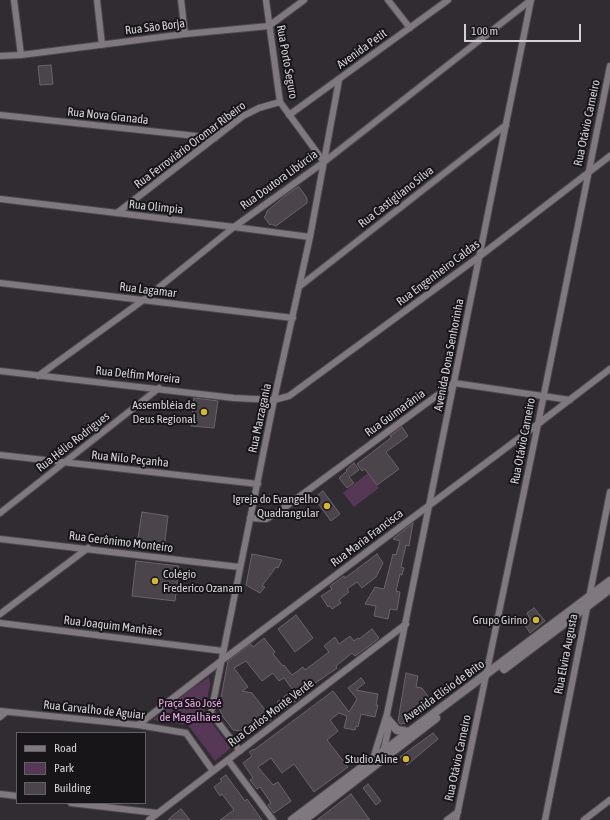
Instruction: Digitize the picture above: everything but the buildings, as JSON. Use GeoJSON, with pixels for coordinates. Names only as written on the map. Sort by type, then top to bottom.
{"type":"FeatureCollection","features":[{"type":"Feature","properties":{"kind":"street"},"geometry":{"type":"LineString","coordinates":[[14,0],[21,55]]}},
{"type":"Feature","properties":{"kind":"street"},"geometry":{"type":"LineString","coordinates":[[97,0],[102,45]]}},
{"type":"Feature","properties":{"kind":"street"},"geometry":{"type":"LineString","coordinates":[[181,0],[185,34]]}},
{"type":"Feature","properties":{"kind":"street","name":"Rua Porto Seguro"},"geometry":{"type":"LineString","coordinates":[[266,0],[280,102],[324,162]]}},
{"type":"Feature","properties":{"kind":"street"},"geometry":{"type":"LineString","coordinates":[[269,26],[304,0]]}},
{"type":"Feature","properties":{"kind":"street"},"geometry":{"type":"LineString","coordinates":[[388,0],[410,28]]}},
{"type":"Feature","properties":{"kind":"street","name":"Avenida Petit"},"geometry":{"type":"LineString","coordinates":[[289,115],[448,0]]}},
{"type":"Feature","properties":{"kind":"street","name":"Avenida Dona Senhorinha"},"geometry":{"type":"LineString","coordinates":[[373,759],[388,714],[531,0]]}},
{"type":"Feature","properties":{"kind":"street","name":"Rua Doutora Libúrcia"},"geometry":{"type":"LineString","coordinates":[[38,376],[142,301],[234,227],[324,162],[531,0]]}},
{"type":"Feature","properties":{"kind":"street","name":"Rua São Borja"},"geometry":{"type":"LineString","coordinates":[[0,56],[21,55],[185,34],[269,26]]}},
{"type":"Feature","properties":{"kind":"street","name":"Rua Otávio Carneiro"},"geometry":{"type":"LineString","coordinates":[[456,820],[544,396],[610,66]]}},
{"type":"Feature","properties":{"kind":"street","name":"Rua Marzagania"},"geometry":{"type":"LineString","coordinates":[[240,751],[211,713],[239,568],[310,237],[339,80]]}},
{"type":"Feature","properties":{"kind":"street","name":"Rua Ferroviário Oromar Ribeiro"},"geometry":{"type":"LineString","coordinates":[[117,214],[243,116],[264,106],[280,102]]}},
{"type":"Feature","properties":{"kind":"street","name":"Rua Nova Granada"},"geometry":{"type":"LineString","coordinates":[[0,115],[215,138]]}},
{"type":"Feature","properties":{"kind":"street","name":"Rua Castigliano Silva"},"geometry":{"type":"LineString","coordinates":[[300,286],[506,125]]}},
{"type":"Feature","properties":{"kind":"street","name":"Rua Engenheiro Caldas"},"geometry":{"type":"LineString","coordinates":[[274,400],[288,396],[303,386],[480,256],[610,156]]}},
{"type":"Feature","properties":{"kind":"street","name":"Rua Olímpia"},"geometry":{"type":"LineString","coordinates":[[0,199],[310,237]]}},
{"type":"Feature","properties":{"kind":"street","name":"Rua Lagamar"},"geometry":{"type":"LineString","coordinates":[[0,283],[293,318]]}},
{"type":"Feature","properties":{"kind":"street","name":"Rua Maria Francisca"},"geometry":{"type":"LineString","coordinates":[[138,725],[610,369]]}},
{"type":"Feature","properties":{"kind":"street","name":"Rua Delfim Moreira"},"geometry":{"type":"LineString","coordinates":[[0,371],[159,388],[234,398],[274,400]]}},
{"type":"Feature","properties":{"kind":"street"},"geometry":{"type":"LineString","coordinates":[[454,383],[570,400]]}},
{"type":"Feature","properties":{"kind":"street","name":"Rua Guimarânia"},"geometry":{"type":"LineString","coordinates":[[250,518],[266,519],[277,513],[454,383]]}},
{"type":"Feature","properties":{"kind":"street","name":"Rua Hélio Rodrigues"},"geometry":{"type":"LineString","coordinates":[[0,513],[159,388]]}},
{"type":"Feature","properties":{"kind":"street","name":"Rua Nilo Peçanha"},"geometry":{"type":"LineString","coordinates":[[0,455],[258,484]]}},
{"type":"Feature","properties":{"kind":"street","name":"Rua Elvira Augusta"},"geometry":{"type":"LineString","coordinates":[[545,820],[610,492]]}},
{"type":"Feature","properties":{"kind":"street","name":"Rua Gerônimo Monteiro"},"geometry":{"type":"LineString","coordinates":[[0,538],[239,568]]}},
{"type":"Feature","properties":{"kind":"street"},"geometry":{"type":"LineString","coordinates":[[0,614],[88,548]]}},
{"type":"Feature","properties":{"kind":"street","name":"Avenida Elísio de Brito"},"geometry":{"type":"LineString","coordinates":[[292,820],[373,759],[383,755],[486,678],[610,581]]}},
{"type":"Feature","properties":{"kind":"street","name":"Avenida Elísio de Brito"},"geometry":{"type":"LineString","coordinates":[[304,820],[409,732],[587,607],[610,589]]}},
{"type":"Feature","properties":{"kind":"street","name":"Rua Joaquim Manhães"},"geometry":{"type":"LineString","coordinates":[[0,623],[223,651]]}},
{"type":"Feature","properties":{"kind":"street","name":"Rua Carlos Monte Verde"},"geometry":{"type":"LineString","coordinates":[[149,820],[406,624]]}},
{"type":"Feature","properties":{"kind":"street"},"geometry":{"type":"LineString","coordinates":[[0,717],[3,711]]}},
{"type":"Feature","properties":{"kind":"street","name":"Rua Carvalho de Aguiar"},"geometry":{"type":"LineString","coordinates":[[3,711],[138,725],[186,733],[213,771]]}},
{"type":"Feature","properties":{"kind":"street","name":"Avenida Dona Senhorinha"},"geometry":{"type":"LineString","coordinates":[[383,755],[390,722],[388,714]]}},
{"type":"Feature","properties":{"kind":"street"},"geometry":{"type":"LineString","coordinates":[[390,722],[397,730],[409,732]]}},
{"type":"Feature","properties":{"kind":"street"},"geometry":{"type":"LineString","coordinates":[[228,760],[273,820]]}},
{"type":"Feature","properties":{"kind":"street"},"geometry":{"type":"LineString","coordinates":[[0,794],[16,796]]}},
{"type":"Feature","properties":{"kind":"street"},"geometry":{"type":"LineString","coordinates":[[584,820],[610,800]]}},
{"type":"Feature","properties":{"kind":"street"},"geometry":{"type":"LineString","coordinates":[[79,804],[157,814]]}},
{"type":"Feature","properties":{"kind":"street"},"geometry":{"type":"LineString","coordinates":[[447,820],[458,812]]}},
{"type":"Feature","properties":{"kind":"green space"},"geometry":{"type":"Polygon","coordinates":[[[368,473],[379,488],[354,507],[343,493],[368,473]]]}},
{"type":"Feature","properties":{"kind":"green space","name":"Praça São José de Magalhães"},"geometry":{"type":"Polygon","coordinates":[[[209,677],[210,685],[204,713],[231,748],[215,761],[188,725],[153,720],[186,693],[209,677]]]}},
{"type":"Feature","properties":{"kind":"place","name":"Assembléia de Deus Regional"},"geometry":{"type":"Point","coordinates":[204,412]}},
{"type":"Feature","properties":{"kind":"place","name":"Igreja do Evangelho Quadrangular"},"geometry":{"type":"Point","coordinates":[327,506]}},
{"type":"Feature","properties":{"kind":"place","name":"Colégio Frederico Ozanam"},"geometry":{"type":"Point","coordinates":[155,581]}},
{"type":"Feature","properties":{"kind":"place","name":"Grupo Girino"},"geometry":{"type":"Point","coordinates":[536,620]}},
{"type":"Feature","properties":{"kind":"place","name":"Studio Aline"},"geometry":{"type":"Point","coordinates":[406,759]}}]}
